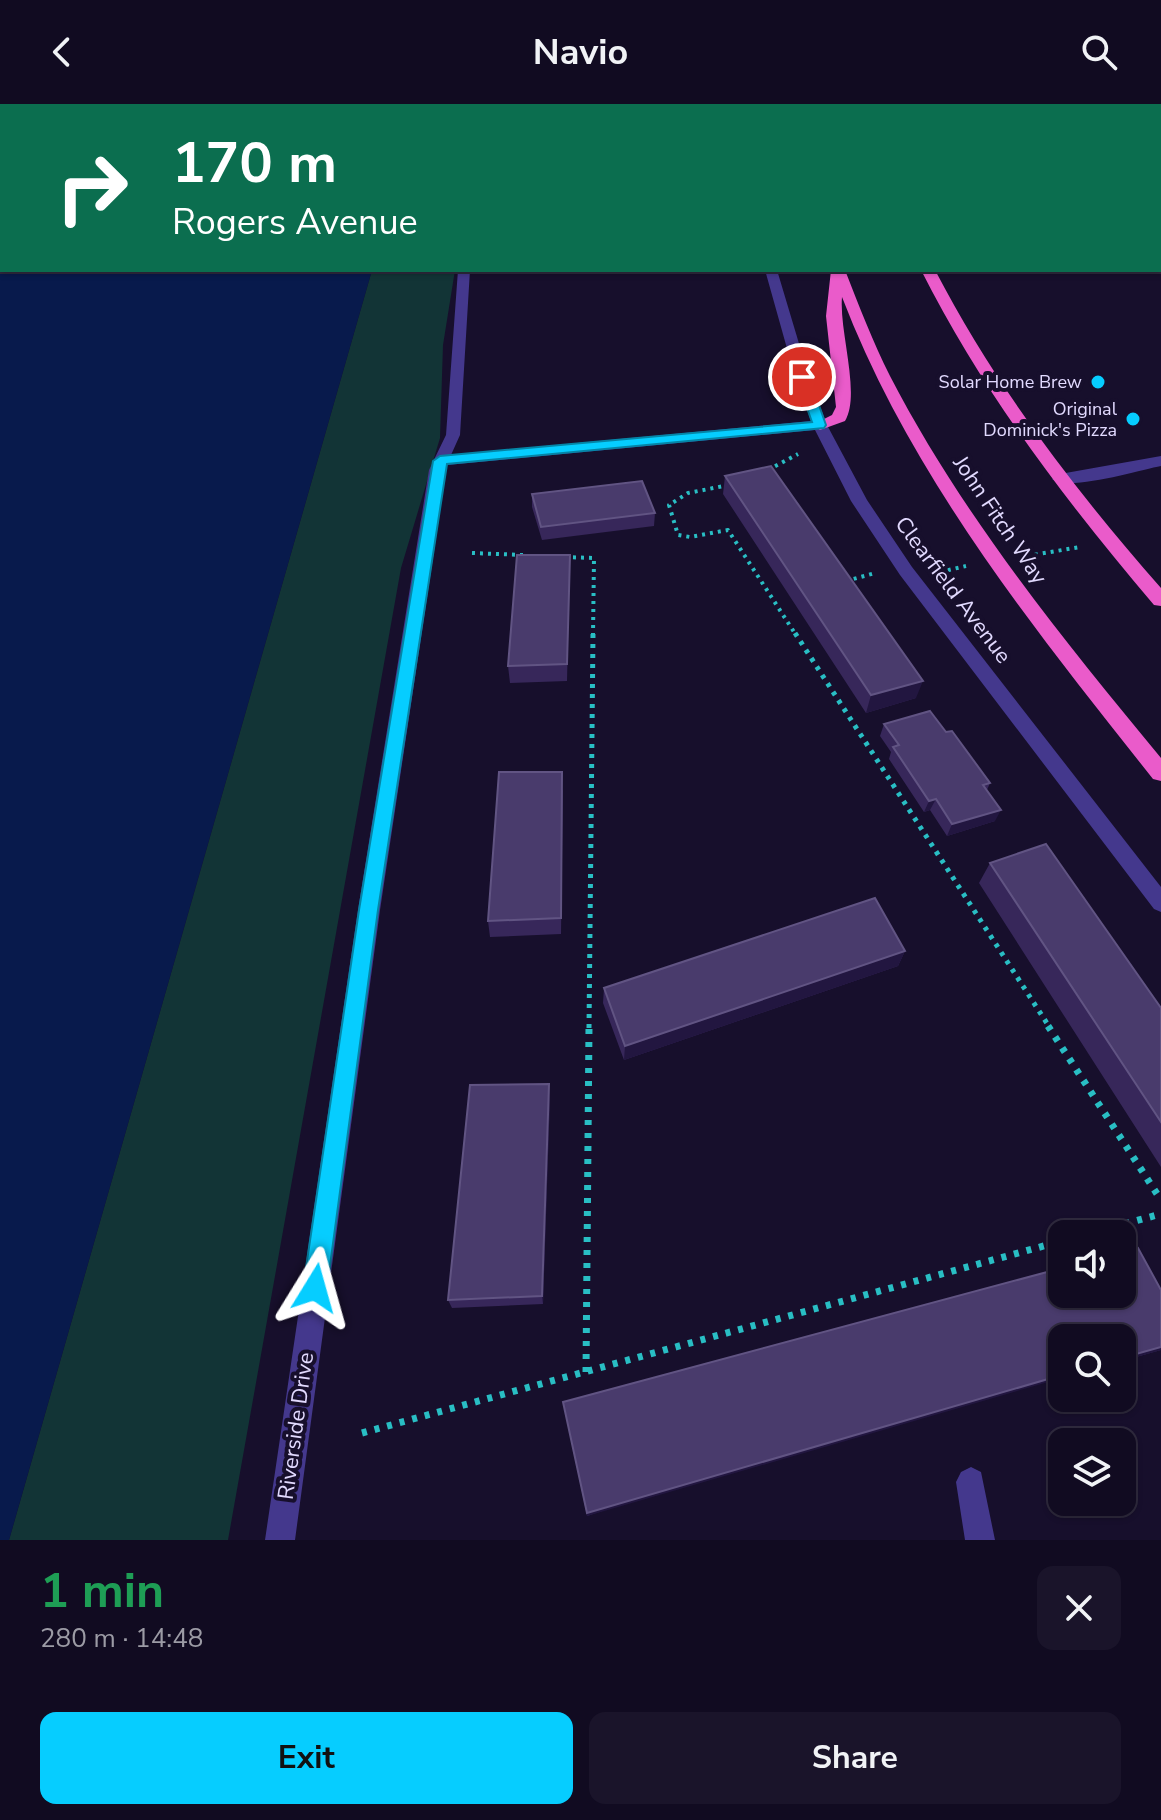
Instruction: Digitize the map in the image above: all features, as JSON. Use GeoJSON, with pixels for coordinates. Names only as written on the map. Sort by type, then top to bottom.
{"type":"FeatureCollection","features":[{"type":"Feature","properties":{"kind":"highway"},"geometry":{"type":"LineString","coordinates":[[820,425],[839,418],[844,407],[833,316],[838,272]]}},
{"type":"Feature","properties":{"kind":"highway","name":"John Fitch Way"},"geometry":{"type":"LineString","coordinates":[[839,272],[887,385],[925,452],[996,560],[1084,678],[1161,773]]}},
{"type":"Feature","properties":{"kind":"highway"},"geometry":{"type":"LineString","coordinates":[[929,272],[950,316],[986,377],[1060,479],[1161,600]]}},
{"type":"Feature","properties":{"kind":"street","name":"Riverside Drive"},"geometry":{"type":"LineString","coordinates":[[280,1540],[369,910],[440,461],[453,435],[464,272]]}},
{"type":"Feature","properties":{"kind":"street","name":"Clearfield Avenue"},"geometry":{"type":"LineString","coordinates":[[772,272],[802,377],[820,425],[859,501],[906,571],[1161,903]]}},
{"type":"Feature","properties":{"kind":"street"},"geometry":{"type":"LineString","coordinates":[[440,461],[820,425]]}},
{"type":"Feature","properties":{"kind":"street"},"geometry":{"type":"LineString","coordinates":[[1060,479],[1161,461]]}},
{"type":"Feature","properties":{"kind":"street"},"geometry":{"type":"LineString","coordinates":[[971,1482],[980,1540]]}},
{"type":"Feature","properties":{"kind":"path"},"geometry":{"type":"LineString","coordinates":[[766,471],[806,449]]}},
{"type":"Feature","properties":{"kind":"path"},"geometry":{"type":"LineString","coordinates":[[740,484],[688,493],[669,505],[678,535],[690,537],[728,530],[1161,1200]]}},
{"type":"Feature","properties":{"kind":"path"},"geometry":{"type":"LineString","coordinates":[[472,553],[533,555]]}},
{"type":"Feature","properties":{"kind":"path"},"geometry":{"type":"LineString","coordinates":[[563,557],[594,558],[586,1372]]}},
{"type":"Feature","properties":{"kind":"path"},"geometry":{"type":"LineString","coordinates":[[845,582],[881,572]]}},
{"type":"Feature","properties":{"kind":"path"},"geometry":{"type":"LineString","coordinates":[[1136,1221],[1161,1214]]}},
{"type":"Feature","properties":{"kind":"path"},"geometry":{"type":"LineString","coordinates":[[362,1433],[1048,1245]]}},
{"type":"Feature","properties":{"kind":"green space"},"geometry":{"type":"Polygon","coordinates":[[[371,272],[455,272],[443,345],[440,438],[401,568],[228,1540],[9,1540],[371,272]]]}},
{"type":"Feature","properties":{"kind":"water"},"geometry":{"type":"Polygon","coordinates":[[[0,272],[371,272],[9,1540],[0,1540],[0,272]]]}},
{"type":"Feature","properties":{"kind":"building"},"geometry":{"type":"Polygon","coordinates":[[[771,466],[923,681],[871,695],[725,476],[771,466]]]}},
{"type":"Feature","properties":{"kind":"building"},"geometry":{"type":"Polygon","coordinates":[[[642,481],[655,513],[541,527],[532,494],[642,481]]]}},
{"type":"Feature","properties":{"kind":"building"},"geometry":{"type":"Polygon","coordinates":[[[517,555],[570,555],[567,664],[508,666],[517,555]]]}},
{"type":"Feature","properties":{"kind":"building"},"geometry":{"type":"Polygon","coordinates":[[[930,711],[946,732],[952,731],[990,783],[983,785],[1001,810],[952,824],[936,799],[929,801],[893,747],[899,745],[884,724],[930,711]]]}},
{"type":"Feature","properties":{"kind":"building"},"geometry":{"type":"Polygon","coordinates":[[[499,772],[562,772],[561,918],[488,921],[499,772]]]}},
{"type":"Feature","properties":{"kind":"building"},"geometry":{"type":"Polygon","coordinates":[[[1046,844],[1161,1008],[1161,1122],[990,863],[1046,844]]]}},
{"type":"Feature","properties":{"kind":"building"},"geometry":{"type":"Polygon","coordinates":[[[875,898],[905,951],[625,1046],[604,988],[875,898]]]}},
{"type":"Feature","properties":{"kind":"building"},"geometry":{"type":"Polygon","coordinates":[[[549,1084],[542,1296],[448,1300],[470,1085],[549,1084]]]}},
{"type":"Feature","properties":{"kind":"building"},"geometry":{"type":"Polygon","coordinates":[[[1136,1248],[1161,1290],[1161,1347],[1136,1354],[1136,1324],[1048,1324],[1048,1379],[587,1513],[563,1402],[1048,1272],[1048,1308],[1136,1308],[1136,1248]]]}},
{"type":"Feature","properties":{"kind":"place","name":"Solar Home Brew"},"geometry":{"type":"Point","coordinates":[1098,382]}},
{"type":"Feature","properties":{"kind":"place","name":"Original Dominick's Pizza"},"geometry":{"type":"Point","coordinates":[1133,419]}},
{"type":"Feature","properties":{"kind":"route"},"geometry":{"type":"LineString","coordinates":[[315,1288],[369,910],[440,461],[820,425],[802,377]]}}]}
